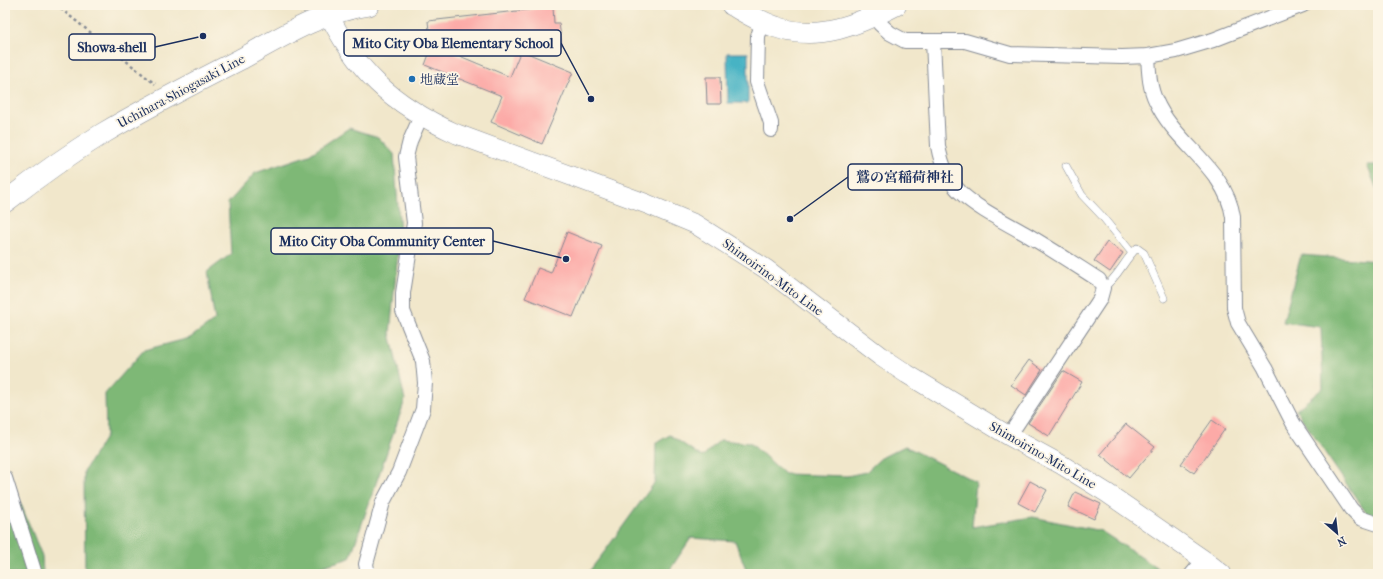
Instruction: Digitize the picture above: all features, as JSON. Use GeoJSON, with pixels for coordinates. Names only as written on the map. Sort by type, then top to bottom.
{"type":"FeatureCollection","features":[{"type":"Feature","properties":{"kind":"main road","name":"Uchihara-Shiogasaki Line"},"geometry":{"type":"LineString","coordinates":[[5,202],[102,134],[169,96],[298,28],[326,10],[369,5]]}},
{"type":"Feature","properties":{"kind":"main road"},"geometry":{"type":"LineString","coordinates":[[732,5],[763,22],[778,28],[796,32],[815,32],[846,28],[875,16],[896,5]]}},
{"type":"Feature","properties":{"kind":"main road","name":"Shimoirino-Mito Line"},"geometry":{"type":"LineString","coordinates":[[326,10],[354,58],[373,80],[395,100],[421,116],[457,134],[647,204],[695,224],[766,269],[880,356],[1008,436],[1062,465],[1108,493],[1222,574]]}},
{"type":"Feature","properties":{"kind":"street"},"geometry":{"type":"LineString","coordinates":[[875,16],[880,24],[890,33],[905,41],[965,41],[1010,54],[1122,58],[1148,56],[1176,51],[1213,40],[1303,5]]}},
{"type":"Feature","properties":{"kind":"street"},"geometry":{"type":"LineString","coordinates":[[763,22],[758,36],[757,82],[771,123],[770,130]]}},
{"type":"Feature","properties":{"kind":"street"},"geometry":{"type":"LineString","coordinates":[[933,41],[938,146],[940,158],[950,180],[960,192],[978,206],[1099,280],[1103,288],[1100,299],[1008,436]]}},
{"type":"Feature","properties":{"kind":"street"},"geometry":{"type":"LineString","coordinates":[[1148,56],[1151,90],[1156,102],[1171,126],[1218,179],[1231,203],[1233,216],[1234,308],[1238,323],[1265,368],[1296,429],[1351,509],[1360,518],[1378,524]]}},
{"type":"Feature","properties":{"kind":"street"},"geometry":{"type":"LineString","coordinates":[[368,574],[366,564],[383,502],[399,472],[423,409],[425,383],[423,361],[403,311],[403,293],[414,224],[406,157],[410,141],[421,116]]}},
{"type":"Feature","properties":{"kind":"street"},"geometry":{"type":"LineString","coordinates":[[5,478],[35,574]]}},
{"type":"Feature","properties":{"kind":"street"},"geometry":{"type":"LineString","coordinates":[[1192,574],[1204,560]]}},
{"type":"Feature","properties":{"kind":"lane"},"geometry":{"type":"LineString","coordinates":[[1066,166],[1082,195],[1102,215],[1132,253]]}},
{"type":"Feature","properties":{"kind":"lane"},"geometry":{"type":"LineString","coordinates":[[1103,288],[1111,283],[1137,248],[1144,253],[1164,298]]}},
{"type":"Feature","properties":{"kind":"path"},"geometry":{"type":"LineString","coordinates":[[56,5],[169,96]]}},
{"type":"Feature","properties":{"kind":"green space"},"geometry":{"type":"Polygon","coordinates":[[[349,128],[378,137],[394,154],[400,232],[390,333],[405,400],[350,558],[296,574],[85,574],[84,471],[106,436],[105,394],[144,350],[190,338],[215,320],[207,272],[231,254],[228,203],[255,173],[309,155],[349,128]]]}},
{"type":"Feature","properties":{"kind":"green space"},"geometry":{"type":"Polygon","coordinates":[[[1367,165],[1378,165],[1378,192],[1367,165]]]}},
{"type":"Feature","properties":{"kind":"green space"},"geometry":{"type":"Polygon","coordinates":[[[1301,255],[1378,261],[1378,516],[1369,517],[1296,410],[1323,388],[1321,327],[1283,322],[1301,255]]]}},
{"type":"Feature","properties":{"kind":"green space"},"geometry":{"type":"Polygon","coordinates":[[[670,435],[702,457],[720,440],[750,443],[785,474],[847,476],[866,472],[881,458],[905,446],[976,482],[972,527],[1033,517],[1101,531],[1159,569],[1158,574],[748,574],[735,541],[691,538],[667,574],[587,574],[655,482],[656,443],[670,435]]]}},
{"type":"Feature","properties":{"kind":"green space"},"geometry":{"type":"Polygon","coordinates":[[[5,465],[42,556],[43,574],[5,574],[5,465]]]}},
{"type":"Feature","properties":{"kind":"water"},"geometry":{"type":"Polygon","coordinates":[[[727,53],[748,53],[748,103],[728,103],[727,53]]]}},
{"type":"Feature","properties":{"kind":"building"},"geometry":{"type":"Polygon","coordinates":[[[553,7],[554,23],[559,23],[562,45],[522,51],[573,72],[542,144],[491,122],[502,96],[425,65],[431,49],[428,21],[553,7]],[[526,38],[443,49],[510,77],[526,38]]]}},
{"type":"Feature","properties":{"kind":"building"},"geometry":{"type":"Polygon","coordinates":[[[706,77],[720,77],[721,104],[707,104],[706,77]]]}},
{"type":"Feature","properties":{"kind":"building"},"geometry":{"type":"Polygon","coordinates":[[[567,232],[602,246],[573,317],[525,298],[538,268],[551,273],[567,232]]]}},
{"type":"Feature","properties":{"kind":"building"},"geometry":{"type":"Polygon","coordinates":[[[1107,242],[1123,253],[1110,272],[1094,261],[1107,242]]]}},
{"type":"Feature","properties":{"kind":"building"},"geometry":{"type":"Polygon","coordinates":[[[1029,360],[1042,370],[1026,395],[1011,385],[1029,360]]]}},
{"type":"Feature","properties":{"kind":"building"},"geometry":{"type":"Polygon","coordinates":[[[1063,371],[1082,382],[1049,436],[1028,423],[1063,371]]]}},
{"type":"Feature","properties":{"kind":"building"},"geometry":{"type":"Polygon","coordinates":[[[1212,420],[1225,429],[1194,473],[1181,464],[1212,420]]]}},
{"type":"Feature","properties":{"kind":"building"},"geometry":{"type":"Polygon","coordinates":[[[1126,424],[1155,447],[1129,478],[1100,454],[1126,424]]]}},
{"type":"Feature","properties":{"kind":"building"},"geometry":{"type":"Polygon","coordinates":[[[1030,481],[1047,490],[1035,512],[1018,503],[1030,481]]]}},
{"type":"Feature","properties":{"kind":"building"},"geometry":{"type":"Polygon","coordinates":[[[1075,492],[1101,504],[1094,519],[1068,507],[1075,492]]]}},
{"type":"Feature","properties":{"kind":"place","name":"Showa-shell"},"geometry":{"type":"Point","coordinates":[203,36]}},
{"type":"Feature","properties":{"kind":"place","name":"地蔵堂"},"geometry":{"type":"Point","coordinates":[412,79]}},
{"type":"Feature","properties":{"kind":"place","name":"Mito City Oba Elementary School"},"geometry":{"type":"Point","coordinates":[591,99]}},
{"type":"Feature","properties":{"kind":"place","name":"鷲の宮稲荷神社"},"geometry":{"type":"Point","coordinates":[790,219]}},
{"type":"Feature","properties":{"kind":"place","name":"Mito City Oba Community Center"},"geometry":{"type":"Point","coordinates":[566,259]}}]}
